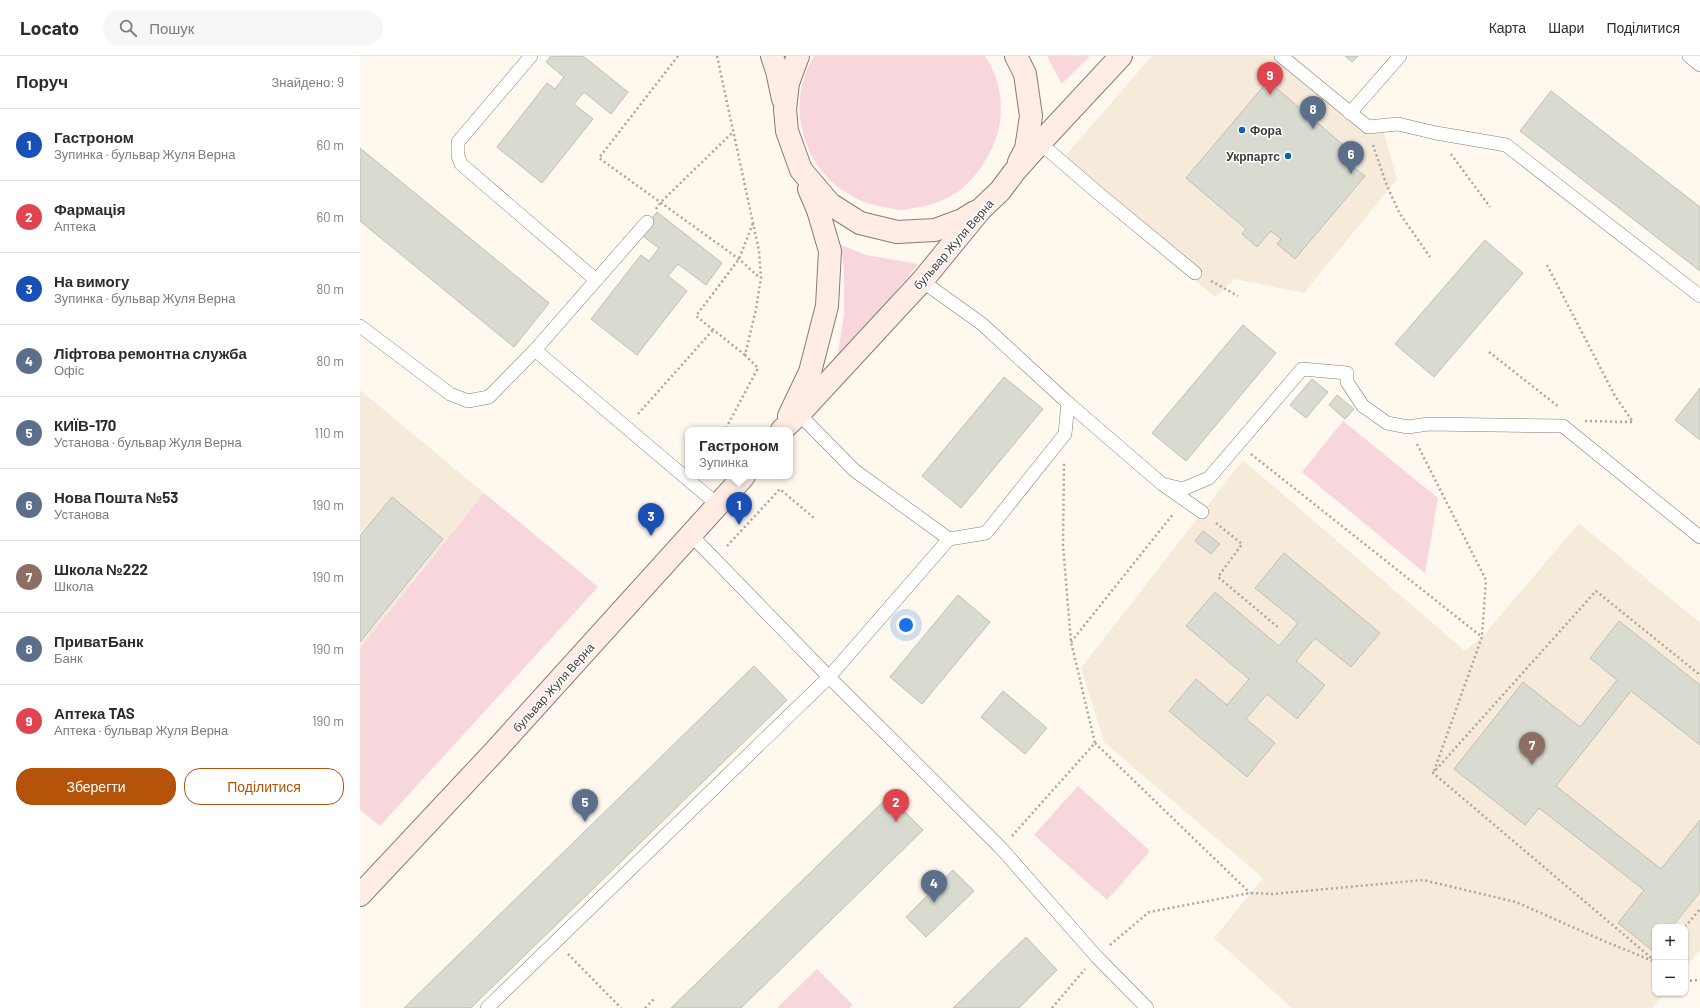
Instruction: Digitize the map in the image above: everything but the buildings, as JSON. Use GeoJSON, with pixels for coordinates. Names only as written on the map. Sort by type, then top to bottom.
{"type":"FeatureCollection","features":[{"type":"Feature","properties":{"kind":"street"},"geometry":{"type":"LineString","coordinates":[[772,56],[777,71],[785,110]]}},
{"type":"Feature","properties":{"kind":"street"},"geometry":{"type":"LineString","coordinates":[[785,110],[788,83],[798,56]]}},
{"type":"Feature","properties":{"kind":"street"},"geometry":{"type":"LineString","coordinates":[[1015,171],[1026,149],[1031,116],[1025,74],[1016,56]]}},
{"type":"Feature","properties":{"kind":"street","name":"бульвар Жуля Верна"},"geometry":{"type":"LineString","coordinates":[[786,427],[922,281],[981,209],[1000,191],[1015,171],[1040,143],[1121,56]]}},
{"type":"Feature","properties":{"kind":"street","name":"бульвар Жуля Верна"},"geometry":{"type":"LineString","coordinates":[[784,427],[810,372],[827,306],[830,251],[818,210],[801,170],[787,131],[785,110]]}},
{"type":"Feature","properties":{"kind":"street"},"geometry":{"type":"LineString","coordinates":[[801,170],[830,204],[860,223],[897,232],[935,230],[962,220],[981,209]]}},
{"type":"Feature","properties":{"kind":"street","name":"бульвар Жуля Верна"},"geometry":{"type":"LineString","coordinates":[[360,895],[495,751],[741,479]]}},
{"type":"Feature","properties":{"kind":"lane"},"geometry":{"type":"LineString","coordinates":[[531,56],[458,142],[458,156],[461,164],[596,280]]}},
{"type":"Feature","properties":{"kind":"lane"},"geometry":{"type":"LineString","coordinates":[[1281,56],[1368,127],[1398,124],[1436,133],[1506,145],[1700,296]]}},
{"type":"Feature","properties":{"kind":"lane"},"geometry":{"type":"LineString","coordinates":[[1350,113],[1400,56]]}},
{"type":"Feature","properties":{"kind":"lane"},"geometry":{"type":"LineString","coordinates":[[1689,56],[1700,65]]}},
{"type":"Feature","properties":{"kind":"lane"},"geometry":{"type":"LineString","coordinates":[[1040,143],[1195,273]]}},
{"type":"Feature","properties":{"kind":"lane"},"geometry":{"type":"LineString","coordinates":[[360,326],[450,394],[468,401],[489,397],[536,350],[647,222]]}},
{"type":"Feature","properties":{"kind":"lane"},"geometry":{"type":"LineString","coordinates":[[922,281],[982,324],[1068,403],[1162,484],[1202,512]]}},
{"type":"Feature","properties":{"kind":"lane"},"geometry":{"type":"LineString","coordinates":[[536,350],[685,477]]}},
{"type":"Feature","properties":{"kind":"lane"},"geometry":{"type":"LineString","coordinates":[[1162,484],[1183,488],[1209,478],[1302,369],[1347,373],[1347,382],[1363,406],[1387,423],[1408,427],[1428,424],[1563,426],[1700,537]]}},
{"type":"Feature","properties":{"kind":"lane"},"geometry":{"type":"LineString","coordinates":[[487,1008],[829,677],[949,538],[986,532],[1065,434],[1068,403]]}},
{"type":"Feature","properties":{"kind":"lane"},"geometry":{"type":"LineString","coordinates":[[799,414],[854,470],[949,538]]}},
{"type":"Feature","properties":{"kind":"lane"},"geometry":{"type":"LineString","coordinates":[[687,479],[718,505]]}},
{"type":"Feature","properties":{"kind":"lane"},"geometry":{"type":"LineString","coordinates":[[691,535],[829,677],[1001,848],[1096,956],[1147,1008]]}},
{"type":"Feature","properties":{"kind":"path"},"geometry":{"type":"LineString","coordinates":[[678,56],[599,158],[739,259],[761,278]]}},
{"type":"Feature","properties":{"kind":"path"},"geometry":{"type":"LineString","coordinates":[[717,56],[759,251],[761,278],[756,309],[745,354]]}},
{"type":"Feature","properties":{"kind":"path"},"geometry":{"type":"LineString","coordinates":[[1368,127],[1387,186],[1400,214],[1430,257]]}},
{"type":"Feature","properties":{"kind":"path"},"geometry":{"type":"LineString","coordinates":[[661,202],[733,131]]}},
{"type":"Feature","properties":{"kind":"path"},"geometry":{"type":"LineString","coordinates":[[1436,133],[1490,207]]}},
{"type":"Feature","properties":{"kind":"path"},"geometry":{"type":"LineString","coordinates":[[727,427],[758,368],[745,354],[696,316],[739,259],[753,223]]}},
{"type":"Feature","properties":{"kind":"path"},"geometry":{"type":"LineString","coordinates":[[1547,265],[1614,396],[1633,422],[1583,421]]}},
{"type":"Feature","properties":{"kind":"path"},"geometry":{"type":"LineString","coordinates":[[1195,273],[1238,296]]}},
{"type":"Feature","properties":{"kind":"path"},"geometry":{"type":"LineString","coordinates":[[626,427],[713,330]]}},
{"type":"Feature","properties":{"kind":"path"},"geometry":{"type":"LineString","coordinates":[[1489,352],[1564,411]]}},
{"type":"Feature","properties":{"kind":"path"},"geometry":{"type":"LineString","coordinates":[[1408,427],[1486,580],[1482,637],[1434,773]]}},
{"type":"Feature","properties":{"kind":"path"},"geometry":{"type":"LineString","coordinates":[[1065,434],[1063,545],[1071,642],[1095,743],[1250,893]]}},
{"type":"Feature","properties":{"kind":"path"},"geometry":{"type":"LineString","coordinates":[[1238,444],[1482,637]]}},
{"type":"Feature","properties":{"kind":"path"},"geometry":{"type":"LineString","coordinates":[[715,559],[780,489],[814,518]]}},
{"type":"Feature","properties":{"kind":"path"},"geometry":{"type":"LineString","coordinates":[[1071,642],[1184,500]]}},
{"type":"Feature","properties":{"kind":"path"},"geometry":{"type":"LineString","coordinates":[[1202,512],[1242,544],[1218,577],[1279,628]]}},
{"type":"Feature","properties":{"kind":"path"},"geometry":{"type":"LineString","coordinates":[[1434,773],[1596,591],[1700,674]]}},
{"type":"Feature","properties":{"kind":"path"},"geometry":{"type":"LineString","coordinates":[[1001,848],[1095,743]]}},
{"type":"Feature","properties":{"kind":"path"},"geometry":{"type":"LineString","coordinates":[[1434,773],[1654,960]]}},
{"type":"Feature","properties":{"kind":"path"},"geometry":{"type":"LineString","coordinates":[[1052,1008],[1096,956],[1149,912],[1250,893],[1273,894],[1423,880],[1516,902],[1604,941],[1652,960]]}},
{"type":"Feature","properties":{"kind":"path"},"geometry":{"type":"LineString","coordinates":[[1688,924],[1700,909]]}},
{"type":"Feature","properties":{"kind":"path"},"geometry":{"type":"LineString","coordinates":[[556,942],[621,1008]]}},
{"type":"Feature","properties":{"kind":"path"},"geometry":{"type":"LineString","coordinates":[[1688,981],[1700,980]]}},
{"type":"Feature","properties":{"kind":"path"},"geometry":{"type":"LineString","coordinates":[[645,1008],[654,999]]}},
{"type":"Feature","properties":{"kind":"shaded area"},"geometry":{"type":"Polygon","coordinates":[[[814,56],[985,56],[995,76],[1001,110],[998,132],[982,166],[964,187],[949,197],[926,206],[902,210],[867,203],[838,187],[816,164],[803,134],[800,117],[802,85],[804,77],[814,56]]]}},
{"type":"Feature","properties":{"kind":"shaded area"},"geometry":{"type":"Polygon","coordinates":[[[1047,56],[1090,56],[1062,84],[1047,56]]]}},
{"type":"Feature","properties":{"kind":"shaded area"},"geometry":{"type":"Polygon","coordinates":[[[1152,56],[1294,56],[1384,133],[1397,179],[1304,293],[1235,279],[1215,297],[1057,165],[1152,56]]]}},
{"type":"Feature","properties":{"kind":"shaded area"},"geometry":{"type":"Polygon","coordinates":[[[841,245],[866,255],[918,264],[836,365],[844,315],[844,271],[841,245]]]}},
{"type":"Feature","properties":{"kind":"shaded area"},"geometry":{"type":"Polygon","coordinates":[[[360,390],[484,493],[360,648],[360,390]]]}},
{"type":"Feature","properties":{"kind":"shaded area"},"geometry":{"type":"Polygon","coordinates":[[[1343,421],[1438,498],[1425,573],[1302,472],[1343,421]]]}},
{"type":"Feature","properties":{"kind":"shaded area"},"geometry":{"type":"Polygon","coordinates":[[[1243,460],[1465,651],[1482,637],[1579,523],[1700,623],[1700,950],[1688,964],[1688,924],[1652,924],[1652,996],[1662,996],[1652,1008],[1292,1008],[1214,938],[1263,878],[1104,742],[1081,668],[1243,460]]]}},
{"type":"Feature","properties":{"kind":"shaded area"},"geometry":{"type":"Polygon","coordinates":[[[484,493],[598,587],[380,826],[360,810],[360,648],[484,493]]]}},
{"type":"Feature","properties":{"kind":"shaded area"},"geometry":{"type":"Polygon","coordinates":[[[1078,786],[1150,851],[1107,900],[1034,835],[1078,786]]]}},
{"type":"Feature","properties":{"kind":"shaded area"},"geometry":{"type":"Polygon","coordinates":[[[817,969],[853,1005],[849,1008],[777,1008],[817,969]]]}},
{"type":"Feature","properties":{"kind":"place","name":"Аптека TAS"},"geometry":{"type":"Point","coordinates":[1270,95]}},
{"type":"Feature","properties":{"kind":"place","name":"ПриватБанк"},"geometry":{"type":"Point","coordinates":[1313,129]}},
{"type":"Feature","properties":{"kind":"place","name":"Фора"},"geometry":{"type":"Point","coordinates":[1242,130]}},
{"type":"Feature","properties":{"kind":"place","name":"Укрпартс"},"geometry":{"type":"Point","coordinates":[1288,156]}},
{"type":"Feature","properties":{"kind":"place","name":"Нова Пошта №53"},"geometry":{"type":"Point","coordinates":[1351,174]}},
{"type":"Feature","properties":{"kind":"place","name":"Гастроном"},"geometry":{"type":"Point","coordinates":[739,525]}},
{"type":"Feature","properties":{"kind":"place","name":"На вимогу"},"geometry":{"type":"Point","coordinates":[651,536]}},
{"type":"Feature","properties":{"kind":"place","name":"Школа №222"},"geometry":{"type":"Point","coordinates":[1532,765]}},
{"type":"Feature","properties":{"kind":"place","name":"КИЇВ-170"},"geometry":{"type":"Point","coordinates":[585,822]}},
{"type":"Feature","properties":{"kind":"place","name":"Фармація"},"geometry":{"type":"Point","coordinates":[896,822]}},
{"type":"Feature","properties":{"kind":"place","name":"Ліфтова ремонтна служба"},"geometry":{"type":"Point","coordinates":[934,903]}}]}
